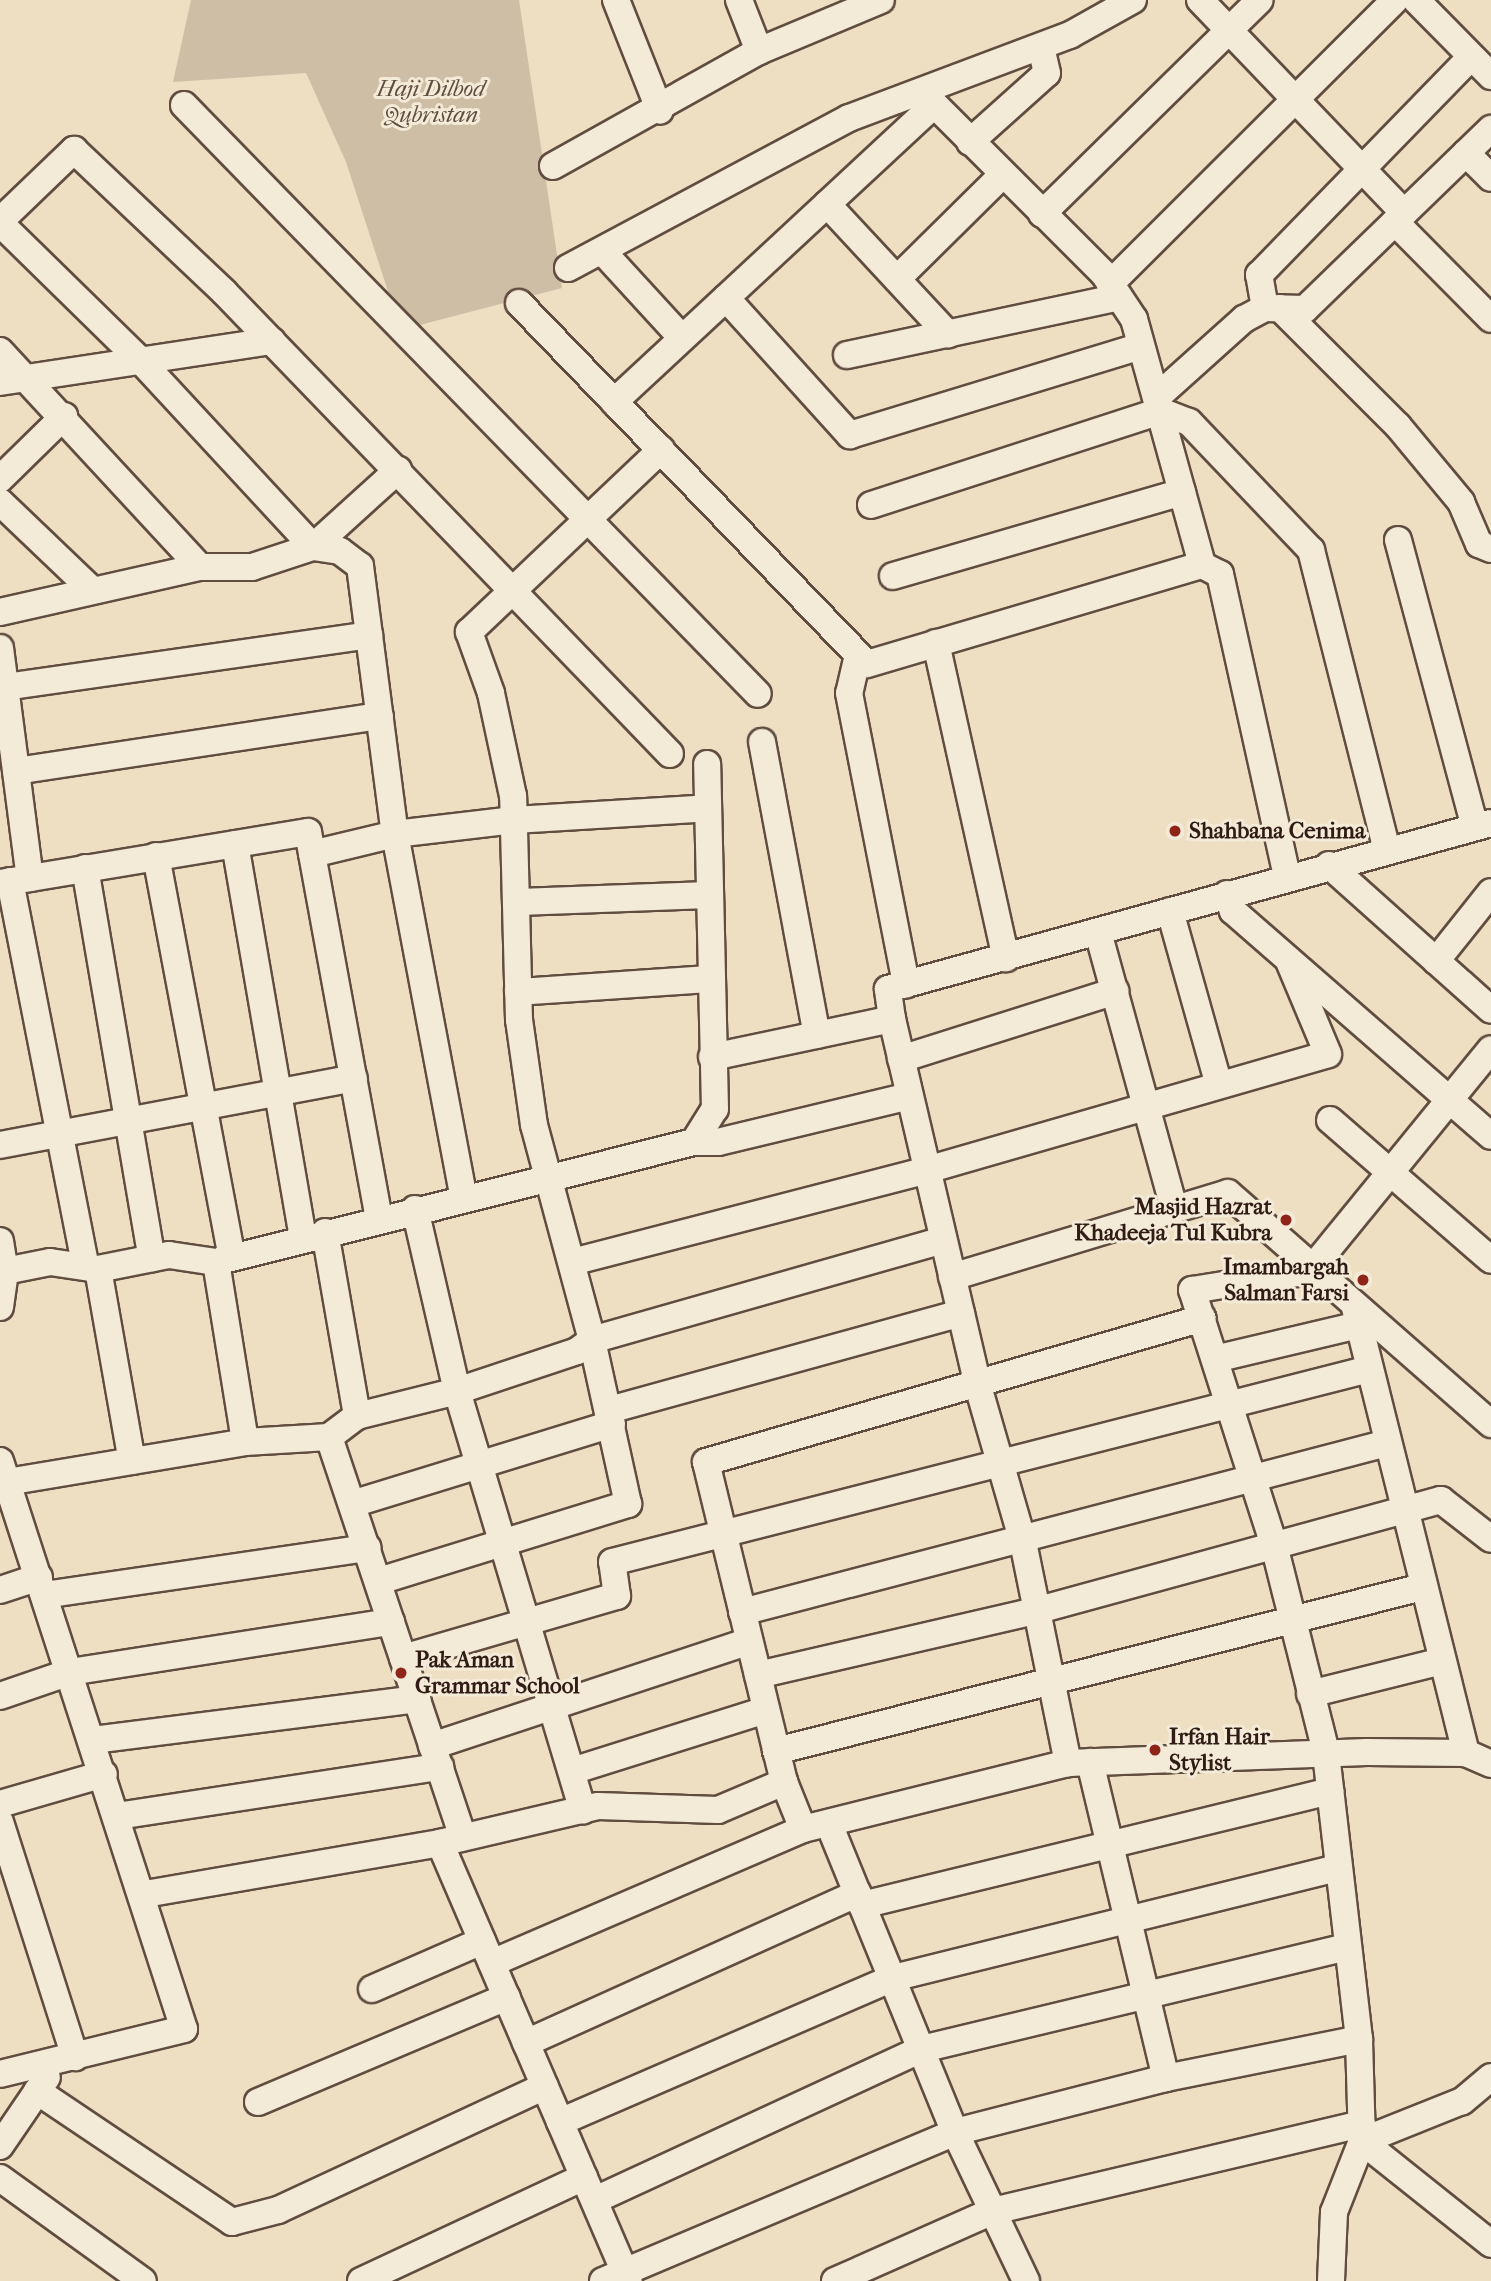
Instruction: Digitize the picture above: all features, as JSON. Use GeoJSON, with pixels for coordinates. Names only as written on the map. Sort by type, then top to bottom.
{"type":"FeatureCollection","features":[{"type":"Feature","properties":{"kind":"street"},"geometry":{"type":"LineString","coordinates":[[616,0],[660,111]]}},
{"type":"Feature","properties":{"kind":"street"},"geometry":{"type":"LineString","coordinates":[[739,0],[759,51]]}},
{"type":"Feature","properties":{"kind":"street"},"geometry":{"type":"LineString","coordinates":[[568,268],[604,253],[849,118],[929,99],[1041,47],[1133,0]]}},
{"type":"Feature","properties":{"kind":"street"},"geometry":{"type":"LineString","coordinates":[[1200,0],[1362,169],[1399,217],[1491,319]]}},
{"type":"Feature","properties":{"kind":"street"},"geometry":{"type":"LineString","coordinates":[[1042,214],[1260,0]]}},
{"type":"Feature","properties":{"kind":"street"},"geometry":{"type":"LineString","coordinates":[[847,355],[948,334],[1115,290],[1395,0]]}},
{"type":"Feature","properties":{"kind":"street"},"geometry":{"type":"LineString","coordinates":[[1416,0],[1491,76]]}},
{"type":"Feature","properties":{"kind":"street"},"geometry":{"type":"LineString","coordinates":[[553,166],[660,111],[759,51],[870,2]]}},
{"type":"Feature","properties":{"kind":"street"},"geometry":{"type":"LineString","coordinates":[[970,142],[1047,73],[1041,47]]}},
{"type":"Feature","properties":{"kind":"street"},"geometry":{"type":"LineString","coordinates":[[1471,57],[1259,275],[1272,308],[1398,426],[1461,502],[1479,544],[1491,549]]}},
{"type":"Feature","properties":{"kind":"street"},"geometry":{"type":"LineString","coordinates":[[929,99],[1115,290],[1141,345],[1202,565]]}},
{"type":"Feature","properties":{"kind":"street"},"geometry":{"type":"LineString","coordinates":[[614,402],[827,204],[929,99]]}},
{"type":"Feature","properties":{"kind":"street"},"geometry":{"type":"LineString","coordinates":[[184,105],[591,516],[758,694]]}},
{"type":"Feature","properties":{"kind":"street"},"geometry":{"type":"LineString","coordinates":[[871,505],[1158,404],[1272,308],[1305,309],[1491,129]]}},
{"type":"Feature","properties":{"kind":"street"},"geometry":{"type":"LineString","coordinates":[[464,1199],[396,834],[360,566],[340,551],[313,547],[140,360],[0,222],[74,150],[272,341],[514,589],[670,754]]}},
{"type":"Feature","properties":{"kind":"street"},"geometry":{"type":"LineString","coordinates":[[1466,153],[1491,178]]}},
{"type":"Feature","properties":{"kind":"street"},"geometry":{"type":"LineString","coordinates":[[897,279],[1002,175]]}},
{"type":"Feature","properties":{"kind":"street"},"geometry":{"type":"LineString","coordinates":[[827,204],[948,334]]}},
{"type":"Feature","properties":{"kind":"street"},"geometry":{"type":"LineString","coordinates":[[604,253],[682,338]]}},
{"type":"Feature","properties":{"kind":"street"},"geometry":{"type":"LineString","coordinates":[[726,298],[850,435],[1141,345]]}},
{"type":"Feature","properties":{"kind":"street"},"geometry":{"type":"LineString","coordinates":[[519,303],[867,664],[1202,565],[1220,574],[1286,876]]}},
{"type":"Feature","properties":{"kind":"street"},"geometry":{"type":"LineString","coordinates":[[0,382],[31,380],[140,360],[272,341]]}},
{"type":"Feature","properties":{"kind":"street"},"geometry":{"type":"LineString","coordinates":[[0,351],[31,380],[200,568]]}},
{"type":"Feature","properties":{"kind":"street"},"geometry":{"type":"LineString","coordinates":[[1158,404],[1189,422],[1311,550],[1387,850]]}},
{"type":"Feature","properties":{"kind":"street"},"geometry":{"type":"LineString","coordinates":[[0,479],[64,416]]}},
{"type":"Feature","properties":{"kind":"street"},"geometry":{"type":"LineString","coordinates":[[379,1581],[628,1504],[592,1340],[534,1125],[518,992],[514,820],[491,693],[469,632],[661,450]]}},
{"type":"Feature","properties":{"kind":"street"},"geometry":{"type":"LineString","coordinates":[[0,612],[90,588],[200,568],[252,568],[313,547],[398,470]]}},
{"type":"Feature","properties":{"kind":"street"},"geometry":{"type":"LineString","coordinates":[[893,576],[1182,492]]}},
{"type":"Feature","properties":{"kind":"street"},"geometry":{"type":"LineString","coordinates":[[0,502],[90,588]]}},
{"type":"Feature","properties":{"kind":"street"},"geometry":{"type":"LineString","coordinates":[[1166,2078],[1112,1849],[1050,1683],[1023,1542],[978,1386],[901,1059],[888,989],[1098,932],[1286,876],[1483,825],[1398,540]]}},
{"type":"Feature","properties":{"kind":"street"},"geometry":{"type":"LineString","coordinates":[[5,687],[369,635]]}},
{"type":"Feature","properties":{"kind":"street"},"geometry":{"type":"LineString","coordinates":[[936,643],[1006,958]]}},
{"type":"Feature","properties":{"kind":"street"},"geometry":{"type":"LineString","coordinates":[[0,648],[16,771],[13,881],[60,1135],[92,1268],[132,1461]]}},
{"type":"Feature","properties":{"kind":"street"},"geometry":{"type":"LineString","coordinates":[[858,655],[849,692],[906,985]]}},
{"type":"Feature","properties":{"kind":"street"},"geometry":{"type":"LineString","coordinates":[[16,771],[380,716]]}},
{"type":"Feature","properties":{"kind":"street"},"geometry":{"type":"LineString","coordinates":[[762,742],[817,1035]]}},
{"type":"Feature","properties":{"kind":"street"},"geometry":{"type":"LineString","coordinates":[[694,1142],[715,1110],[707,764]]}},
{"type":"Feature","properties":{"kind":"street"},"geometry":{"type":"LineString","coordinates":[[312,854],[396,834],[514,820],[708,807]]}},
{"type":"Feature","properties":{"kind":"street"},"geometry":{"type":"LineString","coordinates":[[13,881],[308,832],[379,1217]]}},
{"type":"Feature","properties":{"kind":"street"},"geometry":{"type":"LineString","coordinates":[[235,844],[278,1092],[357,1416]]}},
{"type":"Feature","properties":{"kind":"street"},"geometry":{"type":"LineString","coordinates":[[156,856],[203,1105],[224,1260],[244,1442]]}},
{"type":"Feature","properties":{"kind":"street"},"geometry":{"type":"LineString","coordinates":[[1329,865],[1491,1010]]}},
{"type":"Feature","properties":{"kind":"street"},"geometry":{"type":"LineString","coordinates":[[85,868],[152,1258]]}},
{"type":"Feature","properties":{"kind":"street"},"geometry":{"type":"LineString","coordinates":[[1436,961],[1491,892]]}},
{"type":"Feature","properties":{"kind":"street"},"geometry":{"type":"LineString","coordinates":[[1227,894],[1233,911],[1491,1136]]}},
{"type":"Feature","properties":{"kind":"street"},"geometry":{"type":"LineString","coordinates":[[517,902],[709,895]]}},
{"type":"Feature","properties":{"kind":"street"},"geometry":{"type":"LineString","coordinates":[[1170,911],[1219,1085]]}},
{"type":"Feature","properties":{"kind":"street"},"geometry":{"type":"LineString","coordinates":[[1098,932],[1174,1207]]}},
{"type":"Feature","properties":{"kind":"street"},"geometry":{"type":"LineString","coordinates":[[572,1262],[927,1170],[1328,1054],[1289,961]]}},
{"type":"Feature","properties":{"kind":"street"},"geometry":{"type":"LineString","coordinates":[[518,992],[710,979]]}},
{"type":"Feature","properties":{"kind":"street"},"geometry":{"type":"LineString","coordinates":[[901,1059],[1115,991]]}},
{"type":"Feature","properties":{"kind":"street"},"geometry":{"type":"LineString","coordinates":[[712,1057],[892,1019]]}},
{"type":"Feature","properties":{"kind":"street"},"geometry":{"type":"LineString","coordinates":[[1331,2281],[1334,2212],[1362,2132],[1359,2039],[1326,1752],[1274,1545],[1252,1479],[1219,1359],[1192,1290],[1310,1271],[1491,1049]]}},
{"type":"Feature","properties":{"kind":"street"},"geometry":{"type":"LineString","coordinates":[[0,1145],[354,1078]]}},
{"type":"Feature","properties":{"kind":"street"},"geometry":{"type":"LineString","coordinates":[[5,1272],[50,1262],[92,1268],[152,1258],[224,1260],[379,1217],[550,1181],[694,1142],[718,1142],[910,1097]]}},
{"type":"Feature","properties":{"kind":"street"},"geometry":{"type":"LineString","coordinates":[[1330,1120],[1389,1175],[1491,1260]]}},
{"type":"Feature","properties":{"kind":"street"},"geometry":{"type":"LineString","coordinates":[[952,1277],[1174,1207],[1228,1193],[1357,1317],[1491,1424]]}},
{"type":"Feature","properties":{"kind":"street"},"geometry":{"type":"LineString","coordinates":[[415,1209],[457,1391],[583,1810]]}},
{"type":"Feature","properties":{"kind":"street"},"geometry":{"type":"LineString","coordinates":[[0,2074],[184,2029],[145,1894],[4,1471],[132,1461],[244,1442],[329,1437],[357,1416],[457,1391],[577,1351],[592,1340],[943,1240]]}},
{"type":"Feature","properties":{"kind":"street"},"geometry":{"type":"LineString","coordinates":[[0,1241],[5,1272],[0,1307]]}},
{"type":"Feature","properties":{"kind":"street"},"geometry":{"type":"LineString","coordinates":[[352,1504],[479,1464],[611,1417],[961,1313]]}},
{"type":"Feature","properties":{"kind":"street"},"geometry":{"type":"LineString","coordinates":[[1219,1359],[1357,1317]]}},
{"type":"Feature","properties":{"kind":"street"},"geometry":{"type":"LineString","coordinates":[[1357,1317],[1422,1587],[1466,1753]]}},
{"type":"Feature","properties":{"kind":"street"},"geometry":{"type":"LineString","coordinates":[[803,1829],[784,1782],[706,1462],[978,1386],[1203,1318]]}},
{"type":"Feature","properties":{"kind":"street"},"geometry":{"type":"LineString","coordinates":[[403,1658],[526,1620],[617,1596],[611,1562],[724,1538],[1232,1402],[1369,1369]]}},
{"type":"Feature","properties":{"kind":"street"},"geometry":{"type":"LineString","coordinates":[[329,1437],[436,1757],[451,1840],[487,1952],[589,2188],[619,2278],[956,2132],[1166,2078],[1359,2039]]}},
{"type":"Feature","properties":{"kind":"street"},"geometry":{"type":"LineString","coordinates":[[742,1612],[1023,1542],[1387,1443]]}},
{"type":"Feature","properties":{"kind":"street"},"geometry":{"type":"LineString","coordinates":[[758,1675],[1035,1611],[1403,1510],[1452,1503],[1491,1539]]}},
{"type":"Feature","properties":{"kind":"street"},"geometry":{"type":"LineString","coordinates":[[0,1590],[368,1548]]}},
{"type":"Feature","properties":{"kind":"street"},"geometry":{"type":"LineString","coordinates":[[776,1751],[1422,1587]]}},
{"type":"Feature","properties":{"kind":"street"},"geometry":{"type":"LineString","coordinates":[[0,1696],[70,1672],[391,1622]]}},
{"type":"Feature","properties":{"kind":"street"},"geometry":{"type":"LineString","coordinates":[[118,1816],[436,1757],[552,1708],[749,1641]]}},
{"type":"Feature","properties":{"kind":"street"},"geometry":{"type":"LineString","coordinates":[[1310,1694],[1441,1661]]}},
{"type":"Feature","properties":{"kind":"street"},"geometry":{"type":"LineString","coordinates":[[93,1740],[417,1699]]}},
{"type":"Feature","properties":{"kind":"street"},"geometry":{"type":"LineString","coordinates":[[572,1771],[766,1710]]}},
{"type":"Feature","properties":{"kind":"street"},"geometry":{"type":"LineString","coordinates":[[372,1989],[487,1952],[803,1829],[1079,1763],[1326,1752],[1466,1753],[1491,1764]]}},
{"type":"Feature","properties":{"kind":"street"},"geometry":{"type":"LineString","coordinates":[[0,1804],[104,1774]]}},
{"type":"Feature","properties":{"kind":"street"},"geometry":{"type":"LineString","coordinates":[[145,1894],[451,1840],[583,1810],[718,1810],[784,1782]]}},
{"type":"Feature","properties":{"kind":"street"},"geometry":{"type":"LineString","coordinates":[[526,2042],[860,1899],[1112,1849],[1330,1791]]}},
{"type":"Feature","properties":{"kind":"street"},"geometry":{"type":"LineString","coordinates":[[0,1822],[66,2059]]}},
{"type":"Feature","properties":{"kind":"street"},"geometry":{"type":"LineString","coordinates":[[830,1824],[956,2132],[1027,2281]]}},
{"type":"Feature","properties":{"kind":"street"},"geometry":{"type":"LineString","coordinates":[[560,2122],[893,1978],[1339,1868]]}},
{"type":"Feature","properties":{"kind":"street"},"geometry":{"type":"LineString","coordinates":[[361,2281],[922,2049],[1348,1947]]}},
{"type":"Feature","properties":{"kind":"street"},"geometry":{"type":"LineString","coordinates":[[258,2102],[507,1997]]}},
{"type":"Feature","properties":{"kind":"street"},"geometry":{"type":"LineString","coordinates":[[0,2146],[37,2091],[66,2059]]}},
{"type":"Feature","properties":{"kind":"street"},"geometry":{"type":"LineString","coordinates":[[835,2281],[993,2211],[1362,2132],[1462,2101],[1491,2077]]}},
{"type":"Feature","properties":{"kind":"street"},"geometry":{"type":"LineString","coordinates":[[37,2091],[232,2222],[278,2210],[545,2086]]}},
{"type":"Feature","properties":{"kind":"street"},"geometry":{"type":"LineString","coordinates":[[1362,2132],[1491,2244]]}},
{"type":"Feature","properties":{"kind":"street"},"geometry":{"type":"LineString","coordinates":[[0,2178],[143,2281]]}},
{"type":"Feature","properties":{"kind":"green space","name":"Haji Dilbod Qubristan"},"geometry":{"type":"Polygon","coordinates":[[[191,0],[519,0],[562,288],[412,327],[396,316],[346,162],[306,73],[173,82],[191,0]]]}},
{"type":"Feature","properties":{"kind":"place","name":"Shahbana Cenima"},"geometry":{"type":"Point","coordinates":[1175,831]}},
{"type":"Feature","properties":{"kind":"place","name":"Masjid Hazrat Khadeeja Tul Kubra"},"geometry":{"type":"Point","coordinates":[1286,1220]}},
{"type":"Feature","properties":{"kind":"place","name":"Imambargah Salman Farsi"},"geometry":{"type":"Point","coordinates":[1363,1280]}},
{"type":"Feature","properties":{"kind":"place","name":"Pak Aman Grammar School"},"geometry":{"type":"Point","coordinates":[401,1673]}},
{"type":"Feature","properties":{"kind":"place","name":"Irfan Hair Stylist"},"geometry":{"type":"Point","coordinates":[1155,1750]}}]}
